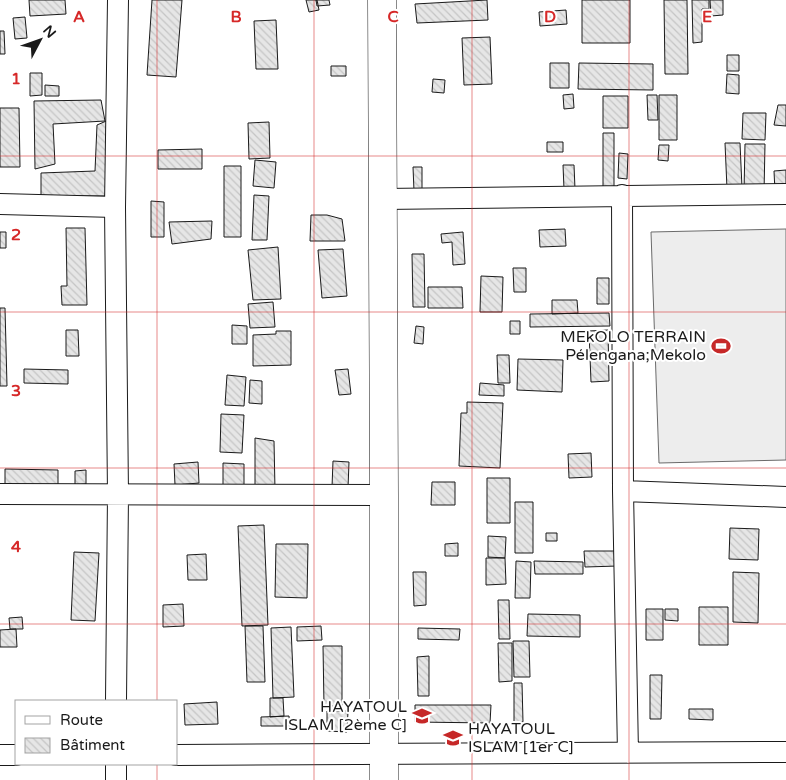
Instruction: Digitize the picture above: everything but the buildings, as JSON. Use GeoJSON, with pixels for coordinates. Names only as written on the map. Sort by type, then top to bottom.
{"type":"FeatureCollection","features":[{"type":"Feature","properties":{"kind":"street"},"geometry":{"type":"LineString","coordinates":[[116,700],[118,494],[115,207],[118,0]]}},
{"type":"Feature","properties":{"kind":"street"},"geometry":{"type":"LineString","coordinates":[[382,0],[383,767]]}},
{"type":"Feature","properties":{"kind":"street"},"geometry":{"type":"LineString","coordinates":[[383,199],[786,194]]}},
{"type":"Feature","properties":{"kind":"street"},"geometry":{"type":"LineString","coordinates":[[622,195],[623,490],[628,753]]}},
{"type":"Feature","properties":{"kind":"street"},"geometry":{"type":"LineString","coordinates":[[0,204],[115,207]]}},
{"type":"Feature","properties":{"kind":"street"},"geometry":{"type":"LineString","coordinates":[[623,490],[786,498]]}},
{"type":"Feature","properties":{"kind":"street"},"geometry":{"type":"LineString","coordinates":[[0,494],[384,495]]}},
{"type":"Feature","properties":{"kind":"street"},"geometry":{"type":"LineString","coordinates":[[178,754],[383,767],[628,753],[786,752]]}},
{"type":"Feature","properties":{"kind":"street"},"geometry":{"type":"LineString","coordinates":[[0,755],[15,755]]}},
{"type":"Feature","properties":{"kind":"street"},"geometry":{"type":"LineString","coordinates":[[116,765],[116,780]]}},
{"type":"Feature","properties":{"kind":"shaded area","name":"MEkOLO TERRAIN Pélengana;Mekolo"},"geometry":{"type":"Polygon","coordinates":[[[786,229],[786,460],[659,463],[651,232],[786,229]]]}},
{"type":"Feature","properties":{"kind":"place","name":"MEkOLO TERRAIN Pélengana;Mekolo"},"geometry":{"type":"Point","coordinates":[721,346]}},
{"type":"Feature","properties":{"kind":"place","name":"HAYATOUL ISLAM [2ème C]"},"geometry":{"type":"Point","coordinates":[422,716]}},
{"type":"Feature","properties":{"kind":"place","name":"HAYATOUL ISLAM [1er C]"},"geometry":{"type":"Point","coordinates":[453,738]}}]}
